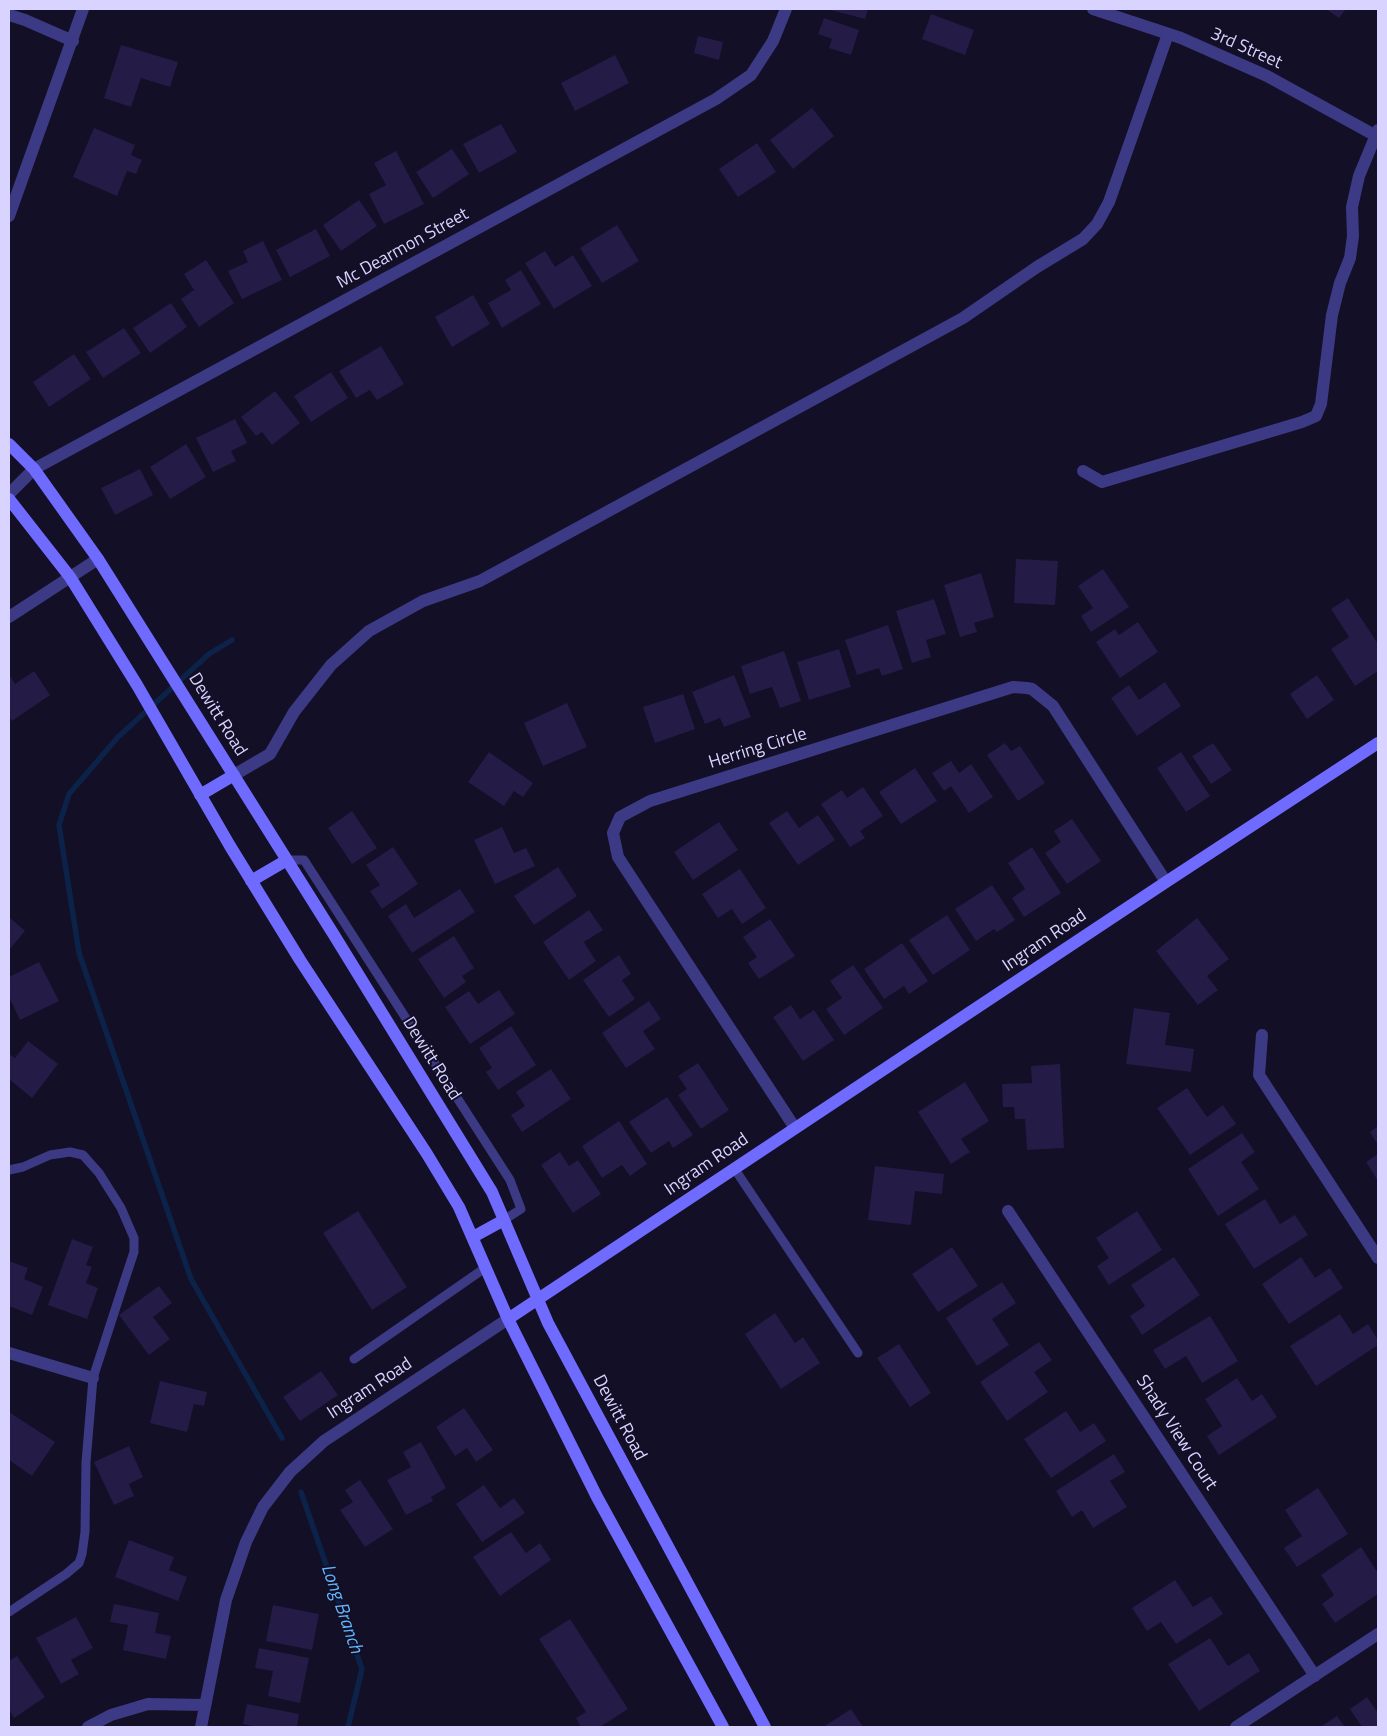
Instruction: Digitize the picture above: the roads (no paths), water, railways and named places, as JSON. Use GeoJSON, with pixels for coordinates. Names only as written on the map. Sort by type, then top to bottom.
{"type":"FeatureCollection","features":[{"type":"Feature","properties":{"kind":"main road","name":"Dewitt Road"},"geometry":{"type":"LineString","coordinates":[[9,444],[34,469],[98,558],[492,1192],[548,1323],[765,1727]]}},
{"type":"Feature","properties":{"kind":"main road"},"geometry":{"type":"LineString","coordinates":[[9,499],[70,577],[137,685],[251,881],[300,960],[428,1154],[459,1207],[508,1319],[597,1497],[723,1727]]}},
{"type":"Feature","properties":{"kind":"main road","name":"Ingram Road"},"geometry":{"type":"LineString","coordinates":[[508,1319],[1378,743]]}},
{"type":"Feature","properties":{"kind":"main road"},"geometry":{"type":"LineString","coordinates":[[200,795],[234,775]]}},
{"type":"Feature","properties":{"kind":"main road"},"geometry":{"type":"LineString","coordinates":[[251,881],[287,860]]}},
{"type":"Feature","properties":{"kind":"main road"},"geometry":{"type":"LineString","coordinates":[[472,1237],[504,1220]]}},
{"type":"Feature","properties":{"kind":"street"},"geometry":{"type":"LineString","coordinates":[[9,216],[84,9]]}},
{"type":"Feature","properties":{"kind":"street","name":"Mc Dearmon Street"},"geometry":{"type":"LineString","coordinates":[[9,494],[34,469],[716,99],[751,75],[773,41],[786,9]]}},
{"type":"Feature","properties":{"kind":"street","name":"3rd Street"},"geometry":{"type":"LineString","coordinates":[[1093,9],[1168,34],[1267,76],[1377,134]]}},
{"type":"Feature","properties":{"kind":"street"},"geometry":{"type":"LineString","coordinates":[[9,15],[73,41]]}},
{"type":"Feature","properties":{"kind":"street"},"geometry":{"type":"LineString","coordinates":[[234,775],[270,754],[294,712],[331,665],[369,631],[423,602],[480,581],[962,318],[1037,267],[1083,239],[1097,224],[1109,202],[1168,34]]}},
{"type":"Feature","properties":{"kind":"street"},"geometry":{"type":"LineString","coordinates":[[1083,472],[1102,482],[1302,422],[1316,416],[1321,404],[1332,315],[1340,283],[1350,258],[1353,236],[1352,207],[1359,176],[1377,134]]}},
{"type":"Feature","properties":{"kind":"street"},"geometry":{"type":"LineString","coordinates":[[9,617],[98,558]]}},
{"type":"Feature","properties":{"kind":"street","name":"Herring Circle"},"geometry":{"type":"LineString","coordinates":[[795,1128],[618,857],[613,833],[620,818],[650,801],[1013,687],[1027,688],[1032,689],[1053,706],[1166,882]]}},
{"type":"Feature","properties":{"kind":"street"},"geometry":{"type":"LineString","coordinates":[[1262,1036],[1259,1075],[1378,1258]]}},
{"type":"Feature","properties":{"kind":"street","name":"Shady View Court"},"geometry":{"type":"LineString","coordinates":[[1008,1211],[1314,1676]]}},
{"type":"Feature","properties":{"kind":"street","name":"Ingram Road"},"geometry":{"type":"LineString","coordinates":[[201,1727],[226,1600],[246,1542],[263,1507],[284,1479],[324,1441],[508,1319]]}},
{"type":"Feature","properties":{"kind":"street"},"geometry":{"type":"LineString","coordinates":[[9,1353],[93,1378]]}},
{"type":"Feature","properties":{"kind":"street"},"geometry":{"type":"LineString","coordinates":[[1236,1727],[1378,1634]]}},
{"type":"Feature","properties":{"kind":"street"},"geometry":{"type":"LineString","coordinates":[[88,1727],[111,1714],[148,1704],[205,1706]]}},
{"type":"Feature","properties":{"kind":"lane"},"geometry":{"type":"LineString","coordinates":[[287,860],[304,860],[510,1180],[521,1209],[504,1220]]}},
{"type":"Feature","properties":{"kind":"lane"},"geometry":{"type":"LineString","coordinates":[[9,1170],[23,1167],[50,1155],[70,1152],[83,1155],[99,1173],[121,1208],[134,1238],[134,1252],[93,1378],[86,1462],[85,1532],[79,1563],[66,1574],[9,1612]]}},
{"type":"Feature","properties":{"kind":"lane"},"geometry":{"type":"LineString","coordinates":[[734,1168],[858,1354]]}},
{"type":"Feature","properties":{"kind":"lane"},"geometry":{"type":"LineString","coordinates":[[354,1359],[485,1268]]}},
{"type":"Feature","properties":{"kind":"waterway"},"geometry":{"type":"LineString","coordinates":[[232,640],[209,654],[118,737],[69,794],[59,825],[79,953],[191,1279],[282,1438]]}},
{"type":"Feature","properties":{"kind":"waterway","name":"Long Branch"},"geometry":{"type":"LineString","coordinates":[[301,1492],[362,1669],[348,1727]]}}]}
